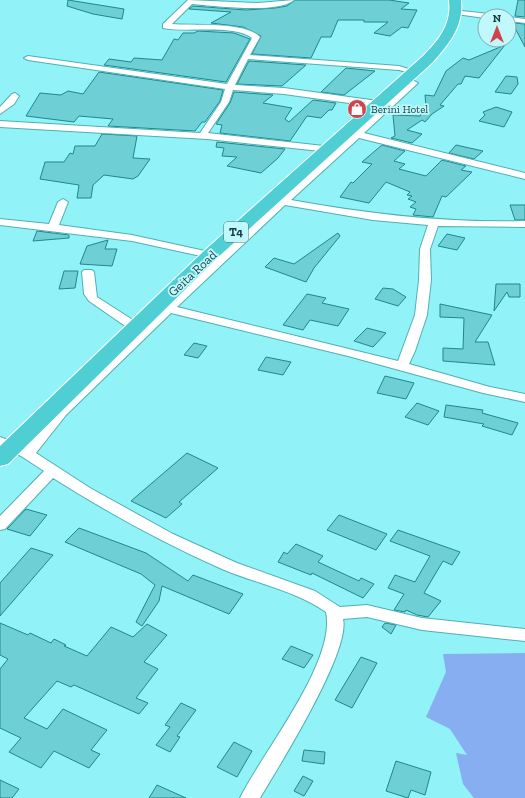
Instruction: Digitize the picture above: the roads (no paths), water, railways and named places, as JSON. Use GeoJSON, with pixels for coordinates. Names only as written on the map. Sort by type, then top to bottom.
{"type":"FeatureCollection","features":[{"type":"Feature","properties":{"kind":"highway","name":"Geita Road"},"geometry":{"type":"LineString","coordinates":[[0,459],[6,443],[135,327],[210,255],[330,149],[378,104],[414,77],[439,48],[454,24],[456,6]]}},
{"type":"Feature","properties":{"kind":"street"},"geometry":{"type":"LineString","coordinates":[[202,136],[225,102],[230,87],[256,36],[239,30],[166,26],[191,1],[260,5],[286,3],[292,0]]}},
{"type":"Feature","properties":{"kind":"street"},"geometry":{"type":"LineString","coordinates":[[456,6],[477,12]]}},
{"type":"Feature","properties":{"kind":"street"},"geometry":{"type":"LineString","coordinates":[[28,453],[61,412],[283,202],[359,134],[414,77],[399,68],[246,57]]}},
{"type":"Feature","properties":{"kind":"street"},"geometry":{"type":"LineString","coordinates":[[28,58],[230,87],[284,91],[378,104]]}},
{"type":"Feature","properties":{"kind":"street"},"geometry":{"type":"LineString","coordinates":[[0,111],[11,102],[14,96]]}},
{"type":"Feature","properties":{"kind":"street"},"geometry":{"type":"LineString","coordinates":[[0,124],[202,136],[290,143],[330,149]]}},
{"type":"Feature","properties":{"kind":"street"},"geometry":{"type":"LineString","coordinates":[[359,134],[525,176]]}},
{"type":"Feature","properties":{"kind":"street"},"geometry":{"type":"LineString","coordinates":[[53,227],[63,202]]}},
{"type":"Feature","properties":{"kind":"street"},"geometry":{"type":"LineString","coordinates":[[283,202],[434,223],[489,225],[525,224]]}},
{"type":"Feature","properties":{"kind":"street"},"geometry":{"type":"LineString","coordinates":[[0,222],[53,227],[157,242],[210,255]]}},
{"type":"Feature","properties":{"kind":"street"},"geometry":{"type":"LineString","coordinates":[[402,365],[409,351],[421,315],[425,280],[425,249],[434,223]]}},
{"type":"Feature","properties":{"kind":"street"},"geometry":{"type":"LineString","coordinates":[[88,272],[90,294],[93,299],[135,327]]}},
{"type":"Feature","properties":{"kind":"street"},"geometry":{"type":"LineString","coordinates":[[170,309],[402,365],[461,384],[525,398]]}},
{"type":"Feature","properties":{"kind":"street"},"geometry":{"type":"LineString","coordinates":[[6,443],[28,453],[52,471],[148,528],[232,567],[316,598],[332,608],[335,614],[335,635],[327,659],[292,729],[250,798]]}},
{"type":"Feature","properties":{"kind":"street"},"geometry":{"type":"LineString","coordinates":[[0,525],[52,471]]}},
{"type":"Feature","properties":{"kind":"street"},"geometry":{"type":"LineString","coordinates":[[335,614],[367,611],[422,624],[525,635]]}},
{"type":"Feature","properties":{"kind":"water"},"geometry":{"type":"Polygon","coordinates":[[[525,653],[525,798],[474,798],[463,784],[456,753],[467,755],[450,729],[426,717],[446,672],[443,654],[525,653]]]}},
{"type":"Feature","properties":{"kind":"place","name":"Berini Hotel"},"geometry":{"type":"Point","coordinates":[357,109]}}]}
